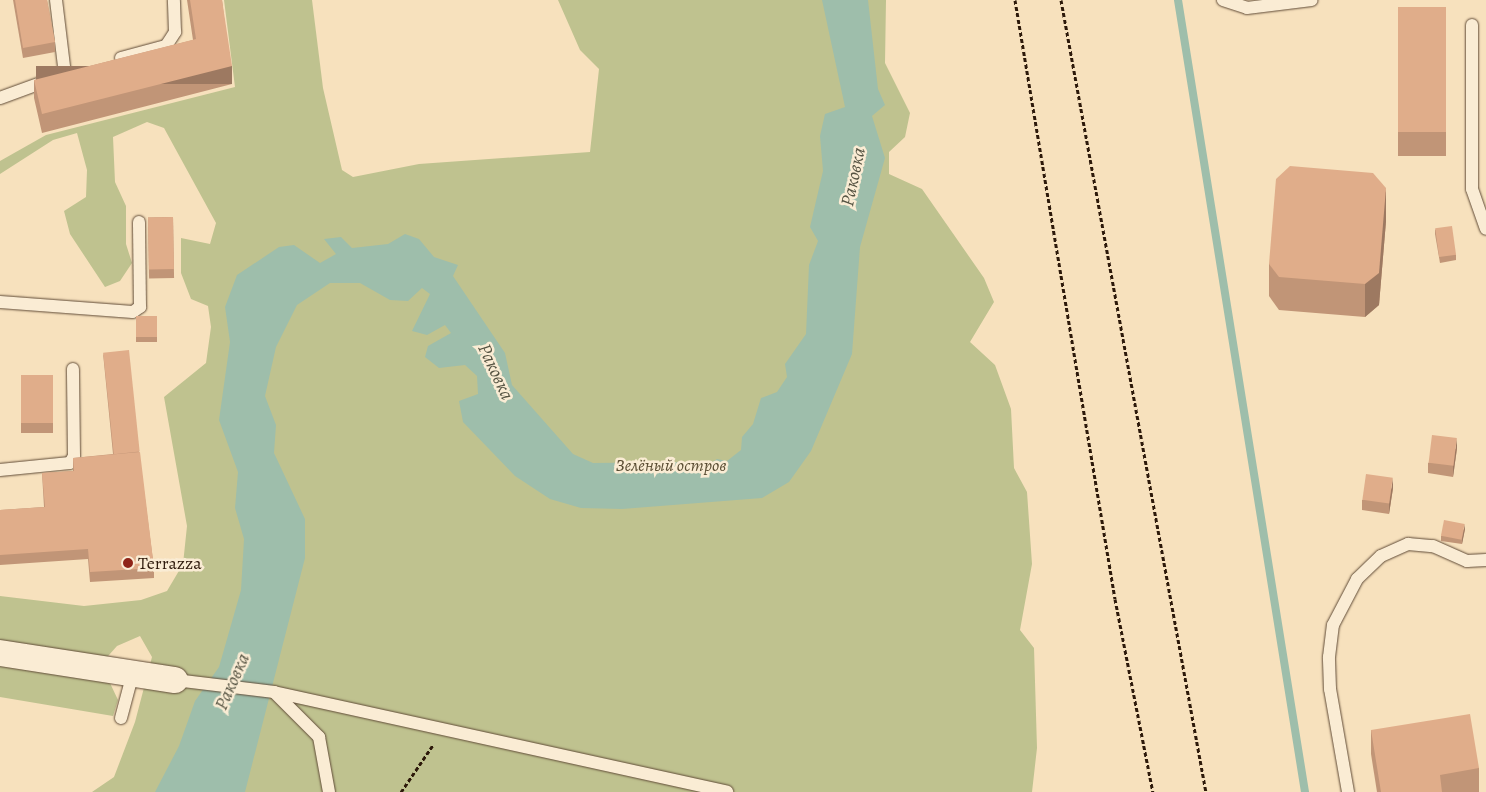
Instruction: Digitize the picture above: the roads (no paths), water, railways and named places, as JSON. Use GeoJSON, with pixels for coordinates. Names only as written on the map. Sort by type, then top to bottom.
{"type":"FeatureCollection","features":[{"type":"Feature","properties":{"kind":"street"},"geometry":{"type":"LineString","coordinates":[[0,653],[175,680]]}},
{"type":"Feature","properties":{"kind":"lane"},"geometry":{"type":"LineString","coordinates":[[56,0],[65,74]]}},
{"type":"Feature","properties":{"kind":"lane"},"geometry":{"type":"LineString","coordinates":[[111,61],[166,46],[175,32],[174,0]]}},
{"type":"Feature","properties":{"kind":"lane"},"geometry":{"type":"LineString","coordinates":[[1223,0],[1247,8],[1312,0]]}},
{"type":"Feature","properties":{"kind":"lane"},"geometry":{"type":"LineString","coordinates":[[1472,25],[1472,190],[1486,229]]}},
{"type":"Feature","properties":{"kind":"lane"},"geometry":{"type":"LineString","coordinates":[[0,98],[84,69]]}},
{"type":"Feature","properties":{"kind":"lane"},"geometry":{"type":"LineString","coordinates":[[0,302],[133,312],[140,307],[139,222]]}},
{"type":"Feature","properties":{"kind":"lane"},"geometry":{"type":"LineString","coordinates":[[0,470],[70,463],[74,456],[73,369]]}},
{"type":"Feature","properties":{"kind":"lane"},"geometry":{"type":"LineString","coordinates":[[1348,792],[1330,690],[1329,658],[1333,625],[1357,579],[1380,556],[1408,544],[1433,546],[1467,561],[1486,560]]}},
{"type":"Feature","properties":{"kind":"lane"},"geometry":{"type":"LineString","coordinates":[[121,718],[133,673]]}},
{"type":"Feature","properties":{"kind":"lane"},"geometry":{"type":"LineString","coordinates":[[175,680],[274,692],[727,792]]}},
{"type":"Feature","properties":{"kind":"lane"},"geometry":{"type":"LineString","coordinates":[[274,692],[319,737],[329,792]]}},
{"type":"Feature","properties":{"kind":"water","name":"Раковка"},"geometry":{"type":"Polygon","coordinates":[[[822,0],[868,0],[878,89],[885,105],[872,116],[885,158],[860,247],[852,354],[811,451],[789,482],[762,498],[622,509],[581,508],[550,499],[515,476],[463,422],[459,401],[478,394],[477,376],[465,365],[439,368],[425,357],[428,346],[451,333],[445,325],[427,335],[412,331],[430,294],[422,288],[408,301],[390,300],[360,283],[330,283],[297,305],[276,347],[265,396],[276,425],[274,453],[305,519],[305,558],[245,792],[155,792],[179,746],[195,701],[219,667],[241,590],[244,539],[235,508],[238,472],[219,420],[230,342],[225,307],[237,275],[279,247],[294,245],[320,263],[336,254],[324,239],[341,237],[352,248],[388,244],[405,234],[419,239],[434,257],[458,265],[453,276],[505,353],[512,385],[573,454],[593,463],[685,462],[697,472],[717,459],[727,461],[741,450],[742,437],[753,424],[761,398],[777,392],[787,377],[785,364],[806,334],[809,265],[818,241],[810,227],[823,171],[820,136],[825,114],[845,107],[822,0]]]}},
{"type":"Feature","properties":{"kind":"waterway"},"geometry":{"type":"LineString","coordinates":[[1178,0],[1305,792]]}},
{"type":"Feature","properties":{"kind":"place","name":"Terrazza"},"geometry":{"type":"Point","coordinates":[128,563]}},
{"type":"Feature","properties":{"kind":"park label","name":"Зелёный остров"},"geometry":{"type":"Point","coordinates":[671,465]}}]}
